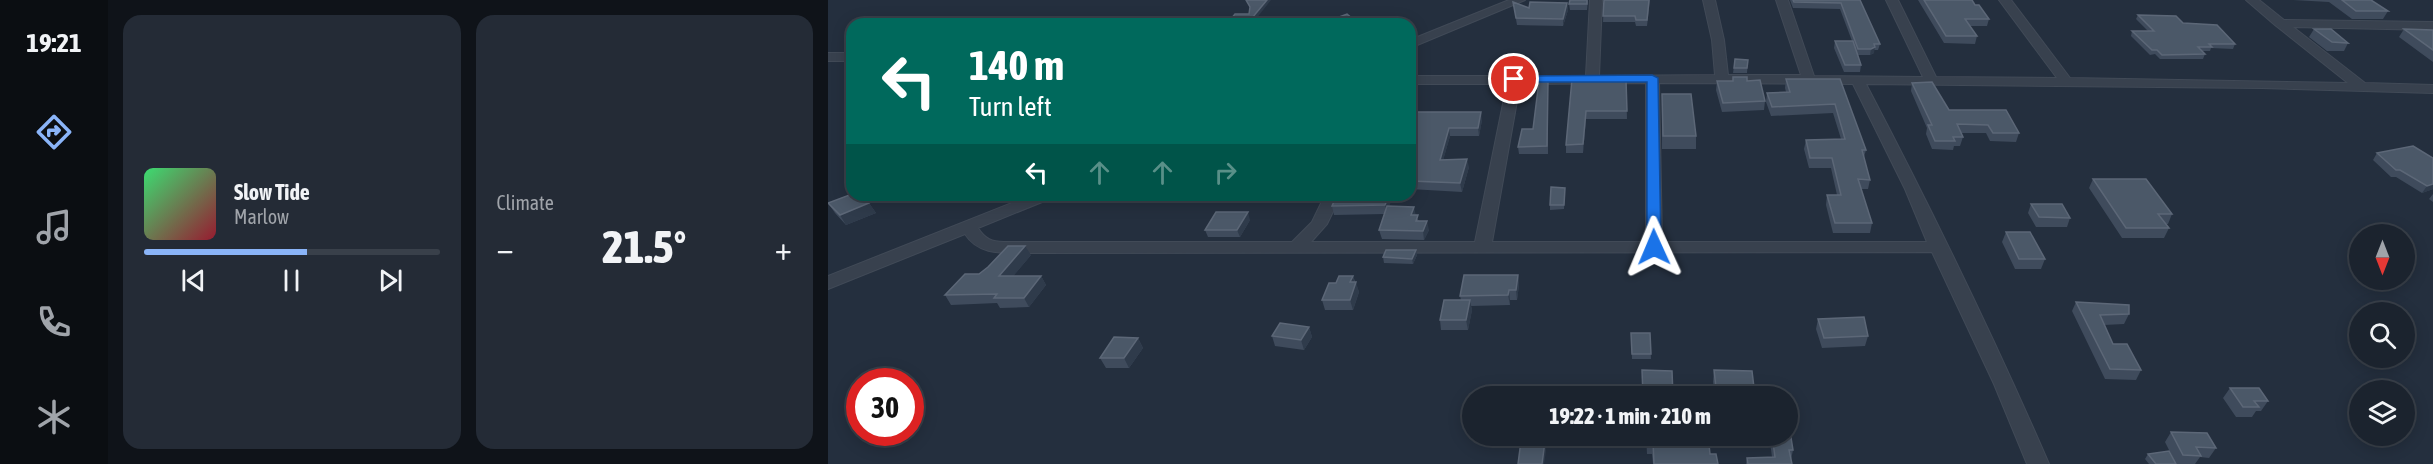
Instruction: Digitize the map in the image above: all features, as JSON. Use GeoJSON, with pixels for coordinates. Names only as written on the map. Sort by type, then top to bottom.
{"type":"FeatureCollection","features":[{"type":"Feature","properties":{"kind":"street"},"geometry":{"type":"LineString","coordinates":[[1416,42],[1519,0]]}},
{"type":"Feature","properties":{"kind":"street"},"geometry":{"type":"LineString","coordinates":[[1592,78],[1596,0]]}},
{"type":"Feature","properties":{"kind":"street"},"geometry":{"type":"LineString","coordinates":[[1709,0],[1718,40],[1722,78]]}},
{"type":"Feature","properties":{"kind":"street"},"geometry":{"type":"LineString","coordinates":[[1782,0],[1809,79]]}},
{"type":"Feature","properties":{"kind":"street"},"geometry":{"type":"LineString","coordinates":[[1892,0],[1931,80]]}},
{"type":"Feature","properties":{"kind":"street"},"geometry":{"type":"LineString","coordinates":[[2005,0],[2067,83]]}},
{"type":"Feature","properties":{"kind":"street"},"geometry":{"type":"LineString","coordinates":[[2252,0],[2279,24],[2363,88]]}},
{"type":"Feature","properties":{"kind":"street"},"geometry":{"type":"LineString","coordinates":[[2279,24],[2433,26]]}},
{"type":"Feature","properties":{"kind":"street"},"geometry":{"type":"LineString","coordinates":[[828,57],[846,57]]}},
{"type":"Feature","properties":{"kind":"street"},"geometry":{"type":"LineString","coordinates":[[1652,78],[1654,247]]}},
{"type":"Feature","properties":{"kind":"street"},"geometry":{"type":"LineString","coordinates":[[1416,80],[1722,78],[2262,84],[2433,89]]}},
{"type":"Feature","properties":{"kind":"street"},"geometry":{"type":"LineString","coordinates":[[1483,246],[1514,79]]}},
{"type":"Feature","properties":{"kind":"street"},"geometry":{"type":"LineString","coordinates":[[1858,81],[1913,189],[1938,247],[2004,384],[2038,464]]}},
{"type":"Feature","properties":{"kind":"street"},"geometry":{"type":"LineString","coordinates":[[828,283],[1031,201]]}},
{"type":"Feature","properties":{"kind":"street"},"geometry":{"type":"LineString","coordinates":[[1296,248],[1324,216],[1330,201]]}},
{"type":"Feature","properties":{"kind":"street"},"geometry":{"type":"LineString","coordinates":[[969,226],[977,240],[997,247],[1938,247]]}},
{"type":"Feature","properties":{"kind":"building"},"geometry":{"type":"Polygon","coordinates":[[[1246,0],[1267,0],[1252,18],[1232,18],[1235,14],[1249,14],[1250,7],[1246,0]]]}},
{"type":"Feature","properties":{"kind":"building"},"geometry":{"type":"Polygon","coordinates":[[[1570,0],[1587,0],[1587,4],[1569,4],[1570,0]]]}},
{"type":"Feature","properties":{"kind":"building"},"geometry":{"type":"Polygon","coordinates":[[[1604,0],[1649,0],[1647,20],[1636,20],[1635,16],[1603,16],[1604,0]]]}},
{"type":"Feature","properties":{"kind":"building"},"geometry":{"type":"Polygon","coordinates":[[[1793,0],[1860,0],[1880,44],[1874,44],[1875,47],[1871,49],[1858,49],[1841,3],[1794,2],[1793,0]]]}},
{"type":"Feature","properties":{"kind":"building"},"geometry":{"type":"Polygon","coordinates":[[[1924,0],[1972,0],[1975,5],[1979,5],[1989,19],[1965,19],[1977,36],[1946,36],[1924,0]]]}},
{"type":"Feature","properties":{"kind":"building"},"geometry":{"type":"Polygon","coordinates":[[[2342,0],[2371,0],[2388,11],[2356,11],[2342,0]]]}},
{"type":"Feature","properties":{"kind":"building"},"geometry":{"type":"Polygon","coordinates":[[[1513,2],[1529,8],[1530,2],[1567,3],[1563,19],[1516,18],[1513,2]]]}},
{"type":"Feature","properties":{"kind":"building"},"geometry":{"type":"Polygon","coordinates":[[[1347,14],[1352,18],[1336,18],[1347,14]]]}},
{"type":"Feature","properties":{"kind":"building"},"geometry":{"type":"Polygon","coordinates":[[[2138,15],[2176,16],[2183,23],[2217,25],[2235,44],[2209,44],[2212,47],[2198,47],[2205,54],[2162,55],[2157,50],[2152,50],[2132,31],[2154,31],[2138,15]]]}},
{"type":"Feature","properties":{"kind":"building"},"geometry":{"type":"Polygon","coordinates":[[[2314,29],[2331,29],[2348,43],[2332,42],[2314,29]]]}},
{"type":"Feature","properties":{"kind":"building"},"geometry":{"type":"Polygon","coordinates":[[[2404,29],[2433,30],[2433,50],[2404,29]]]}},
{"type":"Feature","properties":{"kind":"building"},"geometry":{"type":"Polygon","coordinates":[[[1835,41],[1853,41],[1861,65],[1845,65],[1835,41]]]}},
{"type":"Feature","properties":{"kind":"building"},"geometry":{"type":"Polygon","coordinates":[[[1735,59],[1748,60],[1747,68],[1734,68],[1735,59]]]}},
{"type":"Feature","properties":{"kind":"building"},"geometry":{"type":"Polygon","coordinates":[[[1733,77],[1747,77],[1747,81],[1760,80],[1765,101],[1723,103],[1717,81],[1733,81],[1733,77]]]}},
{"type":"Feature","properties":{"kind":"building"},"geometry":{"type":"Polygon","coordinates":[[[1572,79],[1626,80],[1627,111],[1586,111],[1583,144],[1566,145],[1572,79]]]}},
{"type":"Feature","properties":{"kind":"building"},"geometry":{"type":"Polygon","coordinates":[[[1786,79],[1840,79],[1866,150],[1862,150],[1870,180],[1858,179],[1872,223],[1835,223],[1827,195],[1841,195],[1832,158],[1810,158],[1806,140],[1845,139],[1835,104],[1772,107],[1767,93],[1790,92],[1786,79]]]}},
{"type":"Feature","properties":{"kind":"building"},"geometry":{"type":"Polygon","coordinates":[[[1539,81],[1548,82],[1547,146],[1518,147],[1522,129],[1533,129],[1539,81]]]}},
{"type":"Feature","properties":{"kind":"building"},"geometry":{"type":"Polygon","coordinates":[[[1932,82],[1949,110],[2006,110],[2019,133],[1993,133],[1988,125],[1957,124],[1963,137],[1953,137],[1955,141],[1935,141],[1928,125],[1932,125],[1912,83],[1932,82]]]}},
{"type":"Feature","properties":{"kind":"building"},"geometry":{"type":"Polygon","coordinates":[[[1662,94],[1691,94],[1696,136],[1663,136],[1662,94]]]}},
{"type":"Feature","properties":{"kind":"building"},"geometry":{"type":"Polygon","coordinates":[[[1416,112],[1481,112],[1478,128],[1449,128],[1440,160],[1467,159],[1460,183],[1416,181],[1416,112]]]}},
{"type":"Feature","properties":{"kind":"building"},"geometry":{"type":"Polygon","coordinates":[[[2413,146],[2433,158],[2433,184],[2427,186],[2400,170],[2396,170],[2377,153],[2413,146]]]}},
{"type":"Feature","properties":{"kind":"building"},"geometry":{"type":"Polygon","coordinates":[[[2093,179],[2146,179],[2172,214],[2158,214],[2169,228],[2126,228],[2093,179]]]}},
{"type":"Feature","properties":{"kind":"building"},"geometry":{"type":"Polygon","coordinates":[[[1551,187],[1565,188],[1564,205],[1550,205],[1551,187]]]}},
{"type":"Feature","properties":{"kind":"building"},"geometry":{"type":"Polygon","coordinates":[[[846,196],[846,201],[867,201],[869,203],[840,215],[828,203],[846,196]]]}},
{"type":"Feature","properties":{"kind":"building"},"geometry":{"type":"Polygon","coordinates":[[[1334,201],[1387,201],[1385,205],[1332,206],[1334,201]]]}},
{"type":"Feature","properties":{"kind":"building"},"geometry":{"type":"Polygon","coordinates":[[[2031,204],[2062,204],[2070,218],[2039,217],[2031,204]]]}},
{"type":"Feature","properties":{"kind":"building"},"geometry":{"type":"Polygon","coordinates":[[[1387,206],[1414,207],[1411,215],[1418,215],[1416,221],[1427,221],[1423,231],[1379,230],[1387,206]]]}},
{"type":"Feature","properties":{"kind":"building"},"geometry":{"type":"Polygon","coordinates":[[[1216,212],[1248,212],[1237,230],[1205,230],[1216,212]]]}},
{"type":"Feature","properties":{"kind":"building"},"geometry":{"type":"Polygon","coordinates":[[[2006,232],[2030,232],[2045,259],[2019,259],[2006,232]]]}},
{"type":"Feature","properties":{"kind":"building"},"geometry":{"type":"Polygon","coordinates":[[[1008,246],[1025,246],[999,276],[1041,276],[1024,298],[994,298],[997,294],[945,295],[965,274],[979,274],[988,267],[1008,246]]]}},
{"type":"Feature","properties":{"kind":"building"},"geometry":{"type":"Polygon","coordinates":[[[1386,250],[1416,250],[1412,259],[1383,257],[1386,250]]]}},
{"type":"Feature","properties":{"kind":"building"},"geometry":{"type":"Polygon","coordinates":[[[1464,275],[1518,275],[1516,290],[1509,290],[1508,295],[1460,296],[1464,275]]]}},
{"type":"Feature","properties":{"kind":"building"},"geometry":{"type":"Polygon","coordinates":[[[1339,276],[1353,276],[1350,282],[1356,282],[1350,300],[1322,300],[1329,283],[1336,283],[1339,276]]]}},
{"type":"Feature","properties":{"kind":"building"},"geometry":{"type":"Polygon","coordinates":[[[1444,300],[1470,300],[1466,320],[1440,320],[1444,300]]]}},
{"type":"Feature","properties":{"kind":"building"},"geometry":{"type":"Polygon","coordinates":[[[2076,302],[2129,305],[2129,314],[2100,315],[2113,344],[2127,344],[2141,370],[2110,369],[2076,302]]]}},
{"type":"Feature","properties":{"kind":"building"},"geometry":{"type":"Polygon","coordinates":[[[1864,317],[1868,336],[1824,338],[1818,319],[1864,317]]]}},
{"type":"Feature","properties":{"kind":"building"},"geometry":{"type":"Polygon","coordinates":[[[1280,323],[1309,327],[1301,340],[1272,336],[1280,323]]]}},
{"type":"Feature","properties":{"kind":"building"},"geometry":{"type":"Polygon","coordinates":[[[1631,333],[1650,333],[1651,354],[1632,354],[1631,333]]]}},
{"type":"Feature","properties":{"kind":"building"},"geometry":{"type":"Polygon","coordinates":[[[1114,337],[1138,338],[1124,358],[1100,358],[1114,337]]]}},
{"type":"Feature","properties":{"kind":"building"},"geometry":{"type":"Polygon","coordinates":[[[1642,370],[1672,371],[1673,386],[1643,386],[1642,370]]]}},
{"type":"Feature","properties":{"kind":"building"},"geometry":{"type":"Polygon","coordinates":[[[1714,370],[1752,371],[1754,386],[1716,386],[1714,370]]]}},
{"type":"Feature","properties":{"kind":"building"},"geometry":{"type":"Polygon","coordinates":[[[2230,388],[2259,388],[2268,401],[2254,401],[2259,407],[2243,407],[2230,388]]]}},
{"type":"Feature","properties":{"kind":"building"},"geometry":{"type":"Polygon","coordinates":[[[2171,432],[2207,433],[2216,448],[2196,447],[2201,456],[2183,455],[2171,432]]]}},
{"type":"Feature","properties":{"kind":"building"},"geometry":{"type":"Polygon","coordinates":[[[1520,446],[1544,446],[1542,464],[1518,464],[1520,446]]]}},
{"type":"Feature","properties":{"kind":"building"},"geometry":{"type":"Polygon","coordinates":[[[1653,446],[1709,446],[1710,454],[1716,454],[1718,464],[1654,464],[1653,446]]]}},
{"type":"Feature","properties":{"kind":"building"},"geometry":{"type":"Polygon","coordinates":[[[1774,446],[1792,446],[1793,450],[1789,450],[1792,464],[1748,464],[1747,458],[1775,457],[1774,446]]]}},
{"type":"Feature","properties":{"kind":"building"},"geometry":{"type":"Polygon","coordinates":[[[2169,451],[2176,464],[2156,464],[2148,454],[2169,451]]]}},
{"type":"Feature","properties":{"kind":"route"},"geometry":{"type":"LineString","coordinates":[[1514,79],[1652,78],[1654,247]]}}]}
